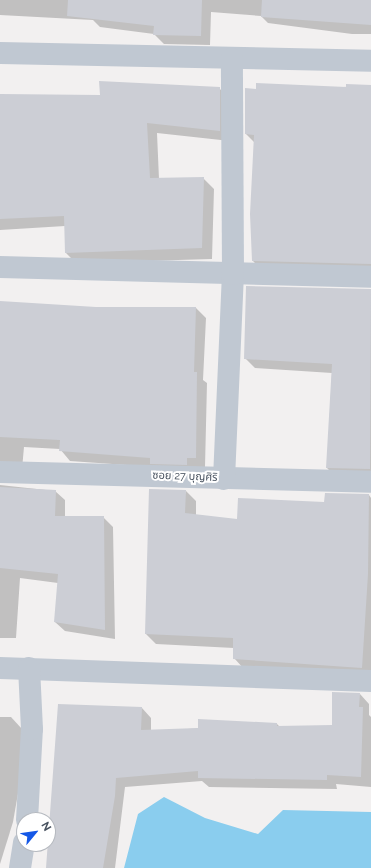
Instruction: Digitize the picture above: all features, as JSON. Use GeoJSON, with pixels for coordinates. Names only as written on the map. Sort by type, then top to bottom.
{"type":"FeatureCollection","features":[{"type":"Feature","properties":{"kind":"street"},"geometry":{"type":"LineString","coordinates":[[0,53],[371,61]]}},
{"type":"Feature","properties":{"kind":"street"},"geometry":{"type":"LineString","coordinates":[[224,479],[234,274],[232,58]]}},
{"type":"Feature","properties":{"kind":"street"},"geometry":{"type":"LineString","coordinates":[[0,267],[371,277]]}},
{"type":"Feature","properties":{"kind":"street","name":"ซอย 27 บุญศิริ"},"geometry":{"type":"LineString","coordinates":[[0,472],[371,482]]}},
{"type":"Feature","properties":{"kind":"street"},"geometry":{"type":"LineString","coordinates":[[0,668],[371,681]]}},
{"type":"Feature","properties":{"kind":"street"},"geometry":{"type":"LineString","coordinates":[[27,812],[32,729],[29,668]]}},
{"type":"Feature","properties":{"kind":"street"},"geometry":{"type":"LineString","coordinates":[[20,868],[22,852]]}},
{"type":"Feature","properties":{"kind":"water"},"geometry":{"type":"Polygon","coordinates":[[[164,797],[205,818],[258,834],[283,810],[371,812],[371,868],[124,868],[138,814],[164,797]]]}},
{"type":"Feature","properties":{"kind":"building"},"geometry":{"type":"Polygon","coordinates":[[[68,0],[202,0],[201,36],[153,35],[154,26],[67,16],[68,0]]]}},
{"type":"Feature","properties":{"kind":"building"},"geometry":{"type":"Polygon","coordinates":[[[262,0],[371,0],[371,25],[261,17],[262,0]]]}},
{"type":"Feature","properties":{"kind":"building"},"geometry":{"type":"Polygon","coordinates":[[[99,81],[220,87],[220,131],[147,123],[150,178],[204,177],[202,248],[65,253],[64,216],[0,219],[0,94],[100,95],[99,81]]]}},
{"type":"Feature","properties":{"kind":"building"},"geometry":{"type":"Polygon","coordinates":[[[256,83],[346,87],[346,84],[371,85],[371,264],[252,261],[250,214],[254,135],[245,134],[245,88],[256,89],[256,83]]]}},
{"type":"Feature","properties":{"kind":"building"},"geometry":{"type":"Polygon","coordinates":[[[246,286],[371,289],[370,469],[326,468],[332,364],[244,359],[246,286]]]}},
{"type":"Feature","properties":{"kind":"building"},"geometry":{"type":"Polygon","coordinates":[[[0,301],[96,307],[196,307],[194,372],[197,372],[196,458],[187,458],[187,465],[150,464],[150,458],[59,451],[60,440],[0,437],[0,301]]]}},
{"type":"Feature","properties":{"kind":"building"},"geometry":{"type":"Polygon","coordinates":[[[0,487],[56,490],[55,516],[104,516],[105,630],[54,622],[58,574],[0,568],[0,487]]]}},
{"type":"Feature","properties":{"kind":"building"},"geometry":{"type":"Polygon","coordinates":[[[149,489],[186,490],[185,513],[237,519],[238,498],[324,502],[325,493],[369,494],[368,574],[362,668],[233,659],[233,638],[145,634],[149,489]]]}},
{"type":"Feature","properties":{"kind":"building"},"geometry":{"type":"Polygon","coordinates":[[[332,692],[360,693],[359,707],[363,707],[361,777],[327,775],[327,780],[198,778],[198,771],[116,778],[115,796],[103,868],[46,868],[47,852],[56,852],[56,812],[50,812],[58,704],[142,707],[141,730],[198,728],[198,719],[277,723],[277,726],[332,725],[332,692]]]}}]}
